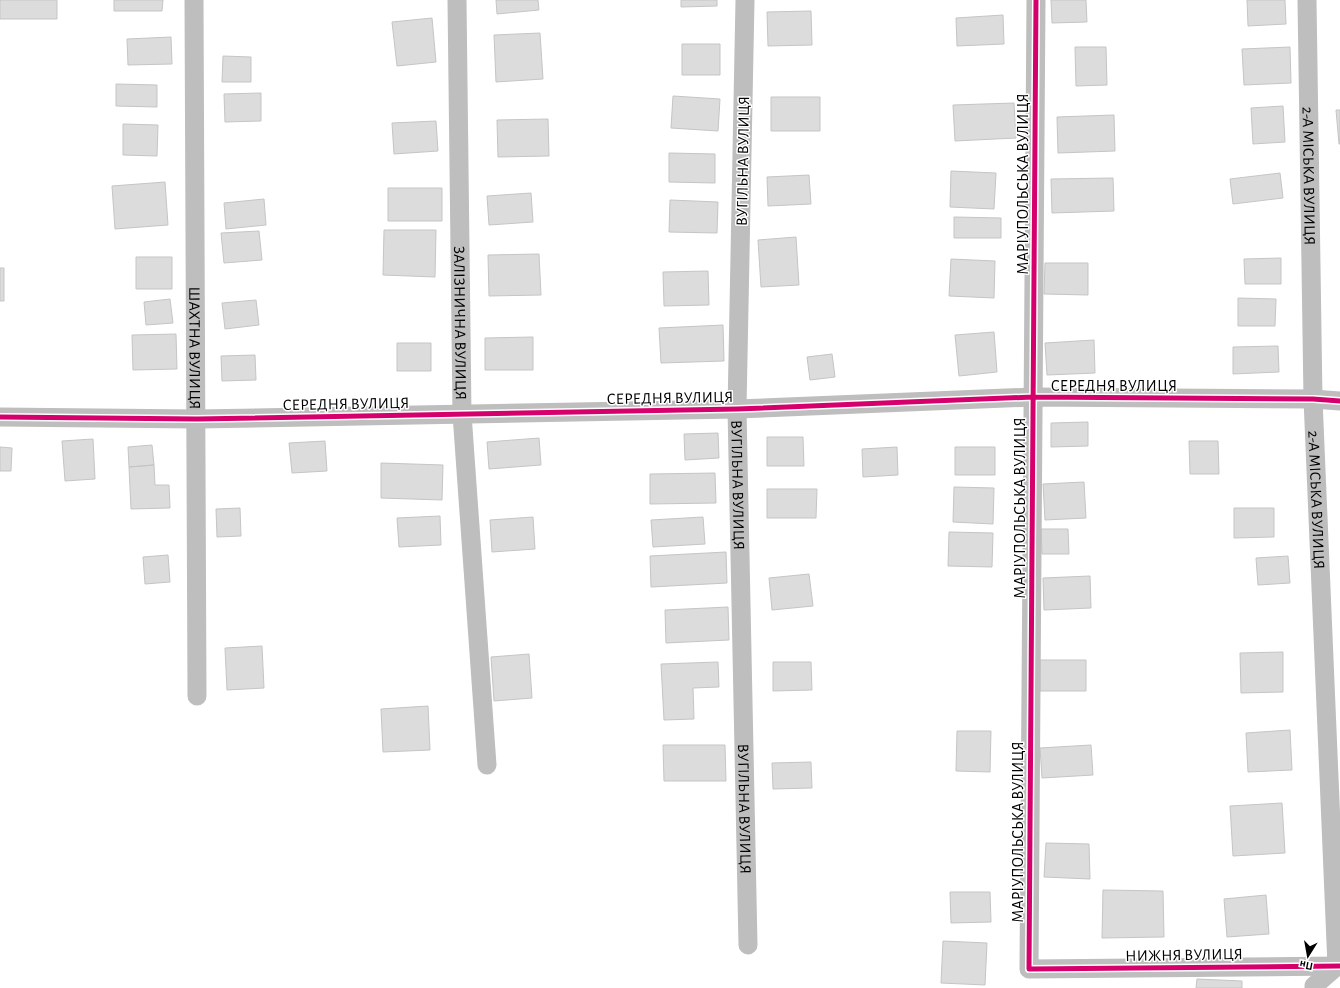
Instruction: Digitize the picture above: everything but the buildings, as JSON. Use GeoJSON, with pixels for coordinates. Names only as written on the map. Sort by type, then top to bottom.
{"type":"FeatureCollection","features":[{"type":"Feature","properties":{"kind":"street","name":"ШАХТНА ВУЛИЦЯ"},"geometry":{"type":"LineString","coordinates":[[194,0],[198,696]]}},
{"type":"Feature","properties":{"kind":"street","name":"ЗАЛІЗНИЧНА ВУЛИЦЯ"},"geometry":{"type":"LineString","coordinates":[[457,0],[462,414],[487,765]]}},
{"type":"Feature","properties":{"kind":"street","name":"ВУГІЛЬНА ВУЛИЦЯ"},"geometry":{"type":"LineString","coordinates":[[745,0],[737,409],[748,945]]}},
{"type":"Feature","properties":{"kind":"street","name":"МАРІУПОЛЬСЬКА ВУЛИЦЯ"},"geometry":{"type":"LineString","coordinates":[[1029,969],[1036,0]]}},
{"type":"Feature","properties":{"kind":"street","name":"2-А МІСЬКА ВУЛИЦЯ"},"geometry":{"type":"LineString","coordinates":[[1307,0],[1313,399],[1339,966]]}},
{"type":"Feature","properties":{"kind":"street","name":"СЕРЕДНЯ ВУЛИЦЯ"},"geometry":{"type":"LineString","coordinates":[[0,417],[197,419],[737,409],[1033,397],[1313,399],[1340,401]]}},
{"type":"Feature","properties":{"kind":"street","name":"НИЖНЯ ВУЛИЦЯ"},"geometry":{"type":"LineString","coordinates":[[1029,969],[1339,966]]}},
{"type":"Feature","properties":{"kind":"street"},"geometry":{"type":"LineString","coordinates":[[1314,988],[1314,986],[1339,966]]}},
{"type":"Feature","properties":{"kind":"cycle path"},"geometry":{"type":"LineString","coordinates":[[1036,0],[1029,969],[1340,966]]}},
{"type":"Feature","properties":{"kind":"cycle path"},"geometry":{"type":"LineString","coordinates":[[0,417],[197,419],[737,409],[1033,397],[1313,399],[1340,401]]}}]}
